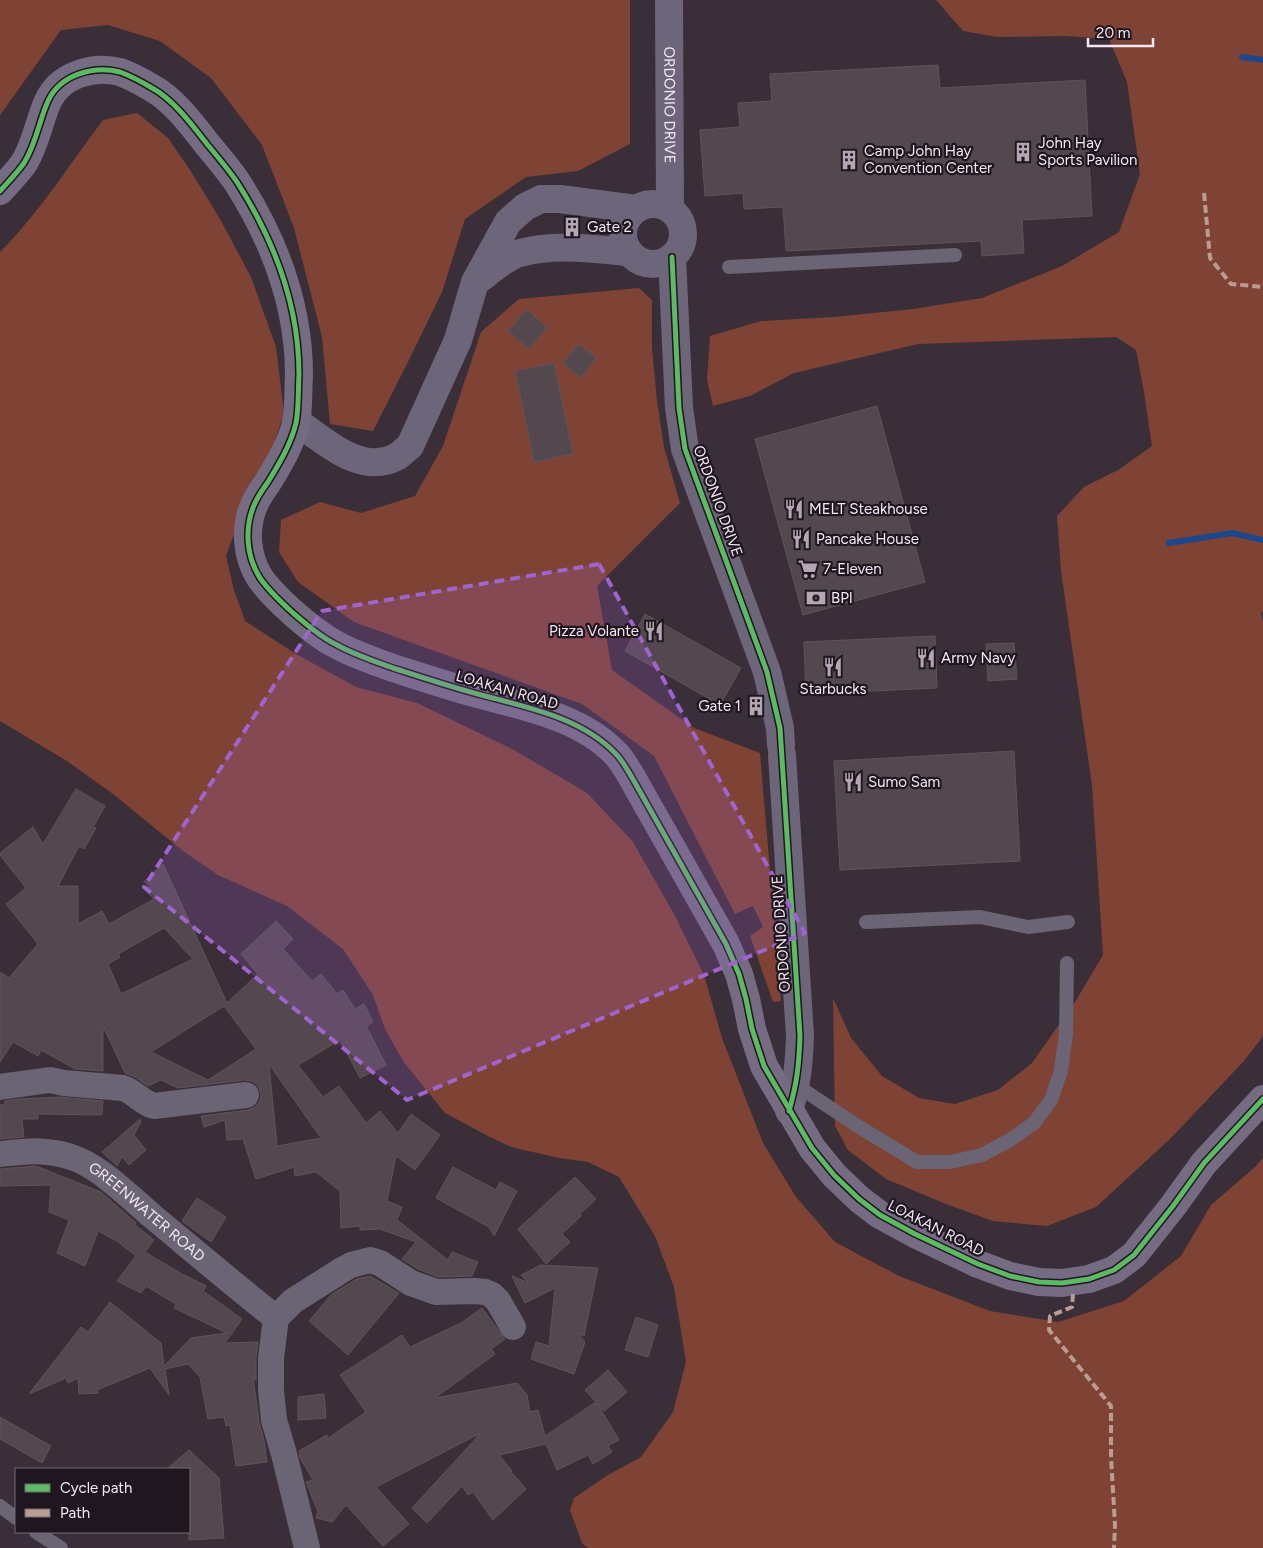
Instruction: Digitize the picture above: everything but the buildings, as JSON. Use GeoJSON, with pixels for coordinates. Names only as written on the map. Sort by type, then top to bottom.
{"type":"FeatureCollection","features":[{"type":"Feature","properties":{"kind":"main road","name":"LOAKAN ROAD"},"geometry":{"type":"LineString","coordinates":[[0,190],[23,163],[37,134],[48,99],[63,80],[80,73],[101,70],[119,72],[158,91],[180,112],[236,181],[264,229],[282,272],[293,311],[299,349],[296,420],[289,443],[255,502],[249,521],[248,540],[251,558],[260,579],[281,603],[310,628],[337,646],[414,675],[528,707],[566,721],[596,738],[616,755],[630,774],[726,944],[739,974],[752,1029],[764,1066],[789,1111],[812,1148],[834,1175],[859,1199],[880,1215],[978,1264],[1010,1276],[1039,1282],[1062,1284],[1089,1279],[1114,1270],[1134,1256],[1204,1163],[1263,1099]]}},
{"type":"Feature","properties":{"kind":"street","name":"ORDONIO DRIVE"},"geometry":{"type":"LineString","coordinates":[[669,0],[670,209],[677,216],[683,233],[678,251],[672,257],[679,408],[685,449],[767,672],[780,728],[800,1036],[799,1066],[789,1111]]}},
{"type":"Feature","properties":{"kind":"street"},"geometry":{"type":"LineString","coordinates":[[296,420],[343,453],[362,461],[379,462],[396,456],[410,446],[458,340],[475,282],[508,222],[524,207],[541,199],[560,199],[636,209]]}},
{"type":"Feature","properties":{"kind":"street"},"geometry":{"type":"LineString","coordinates":[[670,209],[662,205],[653,204],[644,205],[636,209],[629,216],[623,234],[629,252],[645,263],[664,262],[672,257]]}},
{"type":"Feature","properties":{"kind":"street"},"geometry":{"type":"LineString","coordinates":[[475,282],[502,261],[519,253],[546,248],[575,247],[629,252]]}},
{"type":"Feature","properties":{"kind":"street"},"geometry":{"type":"LineString","coordinates":[[0,1087],[50,1080],[123,1088],[130,1090],[147,1104],[154,1106],[246,1095]]}},
{"type":"Feature","properties":{"kind":"street","name":"GREENWATER ROAD"},"geometry":{"type":"LineString","coordinates":[[0,1154],[37,1150],[57,1152],[80,1160],[103,1175],[276,1318]]}},
{"type":"Feature","properties":{"kind":"street"},"geometry":{"type":"LineString","coordinates":[[307,1548],[274,1420],[271,1390],[276,1318],[293,1301],[342,1270],[351,1265],[370,1260],[380,1263],[412,1283],[436,1292],[485,1292],[492,1295],[498,1301],[513,1327]]}},
{"type":"Feature","properties":{"kind":"lane"},"geometry":{"type":"LineString","coordinates":[[729,267],[955,255]]}},
{"type":"Feature","properties":{"kind":"lane"},"geometry":{"type":"LineString","coordinates":[[866,922],[980,917],[1028,927],[1068,922]]}},
{"type":"Feature","properties":{"kind":"lane"},"geometry":{"type":"LineString","coordinates":[[796,1085],[859,1127],[917,1162],[950,1162],[982,1155],[1010,1140],[1034,1123],[1051,1100],[1061,1071],[1066,1033],[1067,963]]}},
{"type":"Feature","properties":{"kind":"lane"},"geometry":{"type":"LineString","coordinates":[[0,1506],[15,1517]]}},
{"type":"Feature","properties":{"kind":"lane"},"geometry":{"type":"LineString","coordinates":[[39,1538],[61,1548]]}},
{"type":"Feature","properties":{"kind":"highlighted area"},"geometry":{"type":"Polygon","coordinates":[[[599,564],[805,933],[407,1100],[144,887],[322,611],[599,564]]]}},
{"type":"Feature","properties":{"kind":"shaded area"},"geometry":{"type":"Polygon","coordinates":[[[0,0],[630,0],[630,144],[578,171],[526,177],[465,219],[442,292],[373,431],[330,424],[322,337],[294,228],[262,145],[211,78],[160,41],[108,25],[61,30],[0,115],[0,0]]]}},
{"type":"Feature","properties":{"kind":"shaded area"},"geometry":{"type":"Polygon","coordinates":[[[936,0],[1263,0],[1263,611],[1261,613],[1263,622],[1263,1036],[1244,1061],[1171,1138],[1096,1207],[1047,1226],[993,1221],[946,1204],[886,1179],[848,1150],[835,1126],[833,998],[851,1038],[882,1076],[919,1098],[955,1104],[998,1090],[1032,1063],[1075,1002],[1103,955],[1092,785],[1061,571],[1057,516],[1084,487],[1118,470],[1152,446],[1136,350],[1116,337],[918,344],[794,373],[750,396],[713,406],[707,380],[710,336],[761,321],[834,317],[913,309],[982,298],[1062,266],[1119,232],[1140,174],[1127,82],[1109,39],[1065,36],[997,37],[963,31],[936,0]]]}},
{"type":"Feature","properties":{"kind":"shaded area"},"geometry":{"type":"Polygon","coordinates":[[[137,113],[168,138],[220,219],[251,277],[276,347],[284,413],[266,468],[235,531],[226,556],[234,590],[245,621],[296,654],[356,687],[417,703],[514,750],[587,793],[633,842],[674,914],[704,975],[722,1038],[763,1143],[796,1197],[835,1242],[899,1276],[990,1311],[1058,1322],[1124,1301],[1181,1256],[1211,1205],[1263,1158],[1263,1548],[588,1548],[582,1543],[570,1510],[574,1498],[608,1475],[641,1457],[673,1412],[686,1362],[674,1287],[655,1236],[619,1177],[588,1162],[559,1158],[511,1147],[445,1113],[403,1061],[385,1029],[373,995],[343,949],[287,906],[218,875],[183,851],[113,794],[67,761],[0,721],[0,252],[41,205],[103,120],[137,113]]]}},
{"type":"Feature","properties":{"kind":"shaded area"},"geometry":{"type":"Polygon","coordinates":[[[639,288],[652,300],[652,348],[657,401],[664,447],[680,503],[597,586],[612,670],[694,728],[760,753],[781,1001],[773,1002],[750,936],[763,927],[753,906],[735,914],[654,756],[582,704],[354,622],[298,582],[279,552],[281,520],[320,502],[361,513],[415,496],[443,446],[481,332],[519,299],[639,288]]]}},
{"type":"Feature","properties":{"kind":"waterway"},"geometry":{"type":"LineString","coordinates":[[1242,57],[1263,60]]}},
{"type":"Feature","properties":{"kind":"waterway"},"geometry":{"type":"LineString","coordinates":[[1169,543],[1232,533],[1263,540]]}},
{"type":"Feature","properties":{"kind":"marked path"},"geometry":{"type":"LineString","coordinates":[[1204,193],[1210,258],[1231,284],[1263,287]]}},
{"type":"Feature","properties":{"kind":"marked path"},"geometry":{"type":"LineString","coordinates":[[1073,1294],[1072,1307],[1050,1316],[1049,1330],[1111,1406],[1114,1548]]}},
{"type":"Feature","properties":{"kind":"cycle path"},"geometry":{"type":"LineString","coordinates":[[0,191],[28,156],[53,92],[78,74],[99,70],[120,72],[160,93],[189,121],[226,167],[250,204],[273,250],[282,274],[295,323],[299,375],[296,423],[284,454],[256,500],[249,522],[249,551],[260,578],[267,588],[293,613],[325,638],[344,649],[393,668],[555,716],[588,732],[616,754],[630,774],[726,944],[739,974],[752,1029],[764,1066],[812,1148],[834,1175],[859,1199],[880,1215],[978,1264],[1010,1276],[1039,1282],[1062,1283],[1089,1279],[1114,1270],[1134,1255],[1204,1163],[1263,1099]]}},
{"type":"Feature","properties":{"kind":"cycle path"},"geometry":{"type":"LineString","coordinates":[[672,257],[679,408],[685,449],[767,672],[780,728],[800,1036],[797,1074],[789,1111]]}},
{"type":"Feature","properties":{"kind":"place","name":"John Hay Sports Pavilion"},"geometry":{"type":"Point","coordinates":[1023,152]}},
{"type":"Feature","properties":{"kind":"place","name":"Camp John Hay Convention Center"},"geometry":{"type":"Point","coordinates":[849,160]}},
{"type":"Feature","properties":{"kind":"place","name":"Gate 2"},"geometry":{"type":"Point","coordinates":[572,227]}},
{"type":"Feature","properties":{"kind":"place","name":"MELT Steakhouse"},"geometry":{"type":"Point","coordinates":[794,509]}},
{"type":"Feature","properties":{"kind":"place","name":"Pancake House"},"geometry":{"type":"Point","coordinates":[801,539]}},
{"type":"Feature","properties":{"kind":"place","name":"7-Eleven"},"geometry":{"type":"Point","coordinates":[808,569]}},
{"type":"Feature","properties":{"kind":"place","name":"BPI"},"geometry":{"type":"Point","coordinates":[816,598]}},
{"type":"Feature","properties":{"kind":"place","name":"Pizza Volante"},"geometry":{"type":"Point","coordinates":[654,631]}},
{"type":"Feature","properties":{"kind":"place","name":"Army Navy"},"geometry":{"type":"Point","coordinates":[926,658]}},
{"type":"Feature","properties":{"kind":"place","name":"Starbucks"},"geometry":{"type":"Point","coordinates":[833,667]}},
{"type":"Feature","properties":{"kind":"place","name":"Gate 1"},"geometry":{"type":"Point","coordinates":[756,706]}},
{"type":"Feature","properties":{"kind":"place","name":"Sumo Sam"},"geometry":{"type":"Point","coordinates":[853,782]}}]}
